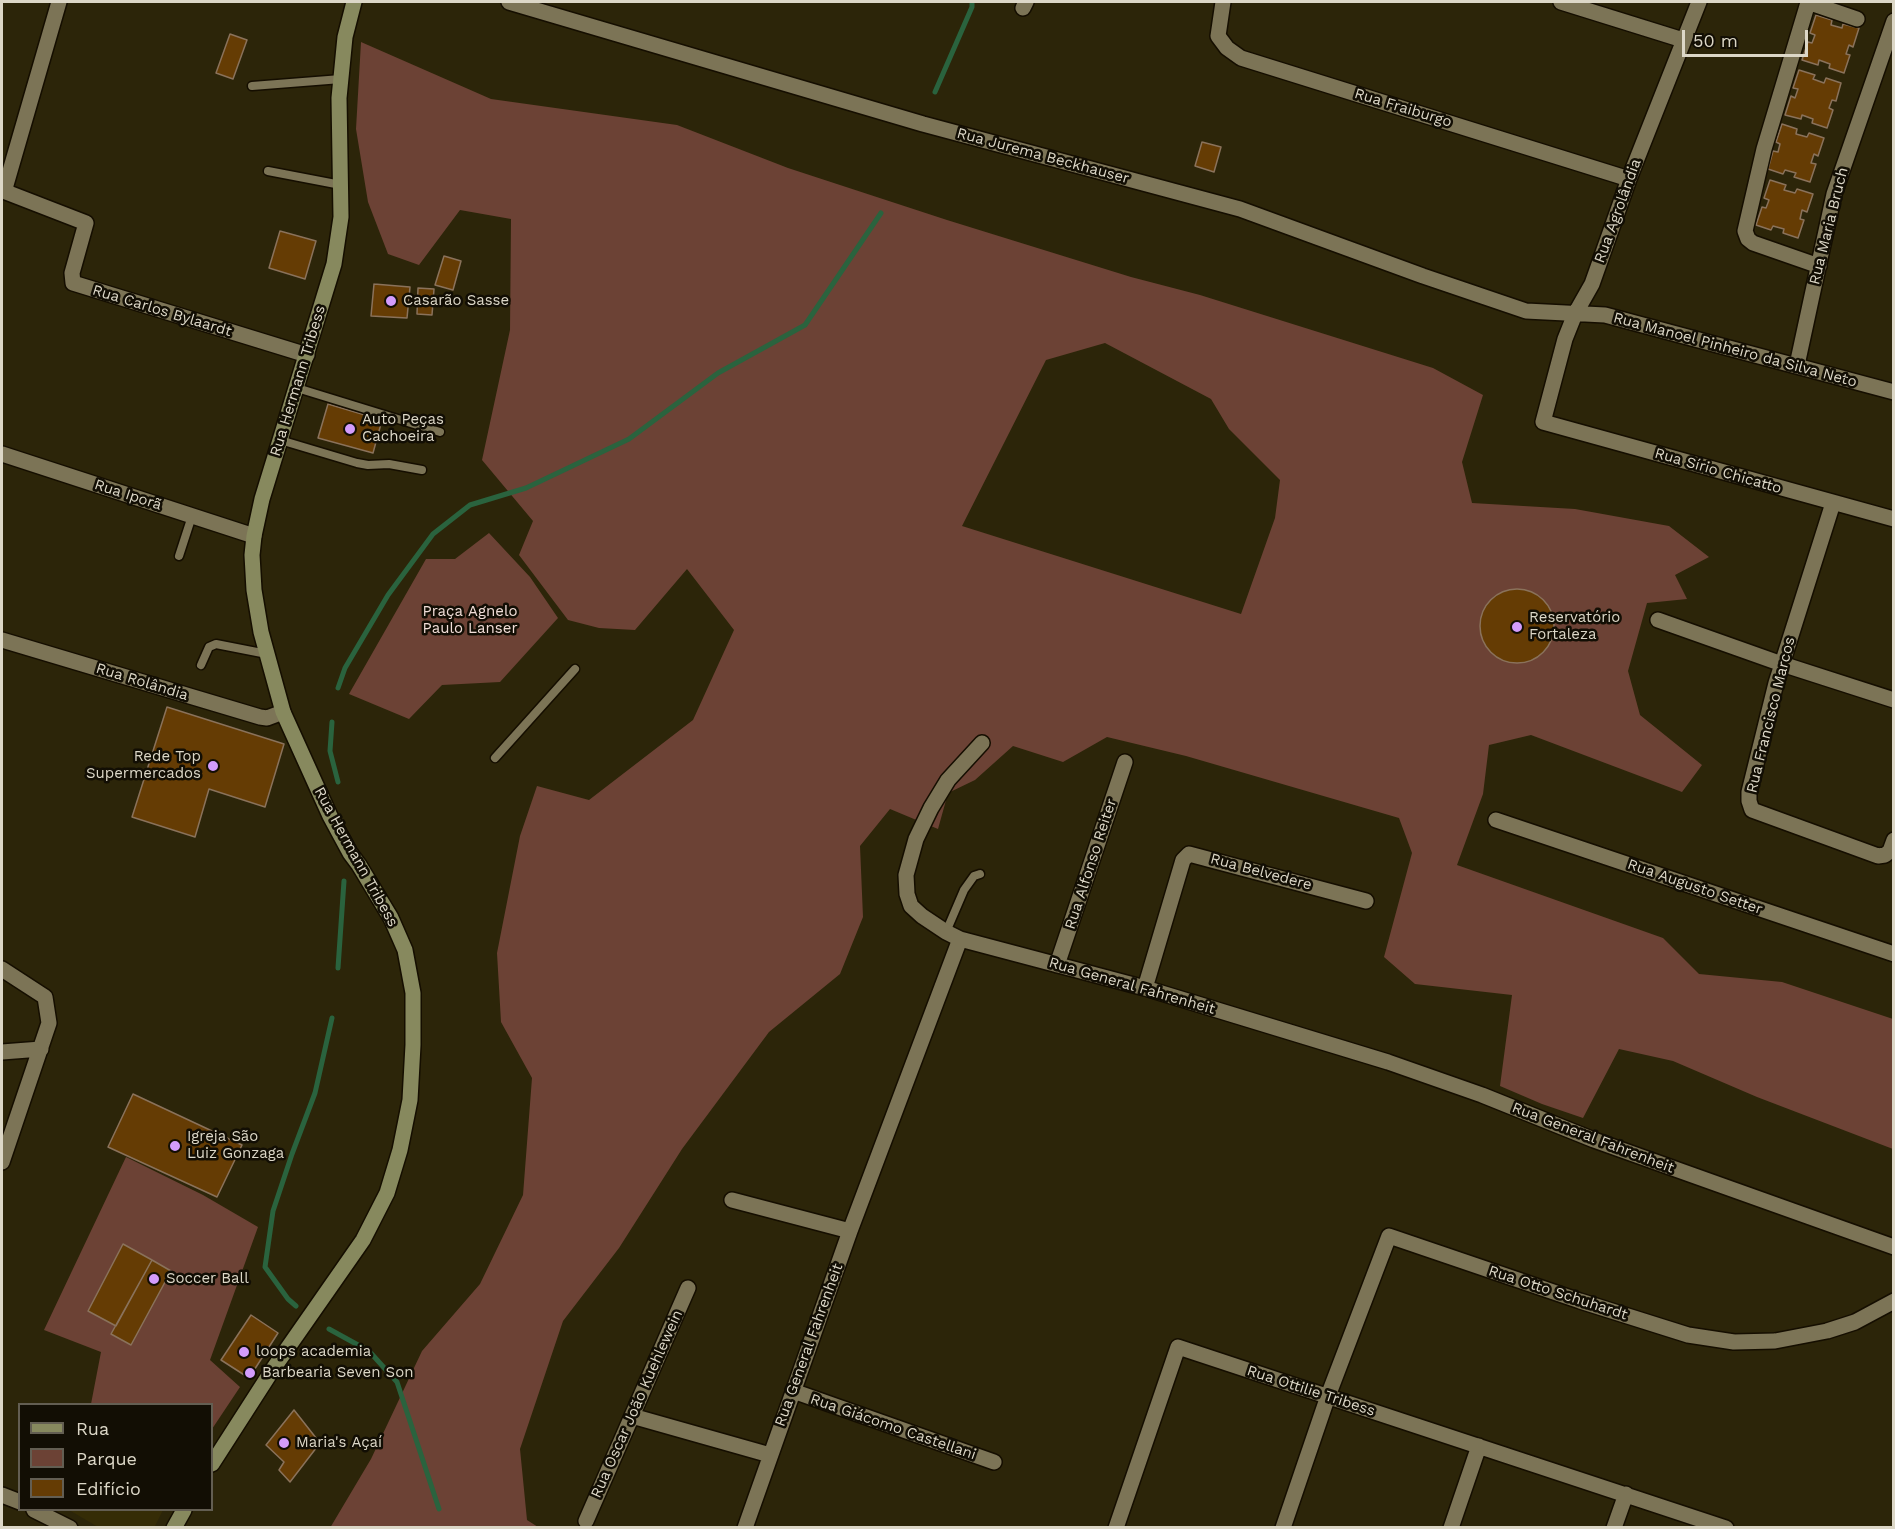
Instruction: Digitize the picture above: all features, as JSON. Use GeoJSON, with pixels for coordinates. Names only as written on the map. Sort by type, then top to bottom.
{"type":"FeatureCollection","features":[{"type":"Feature","properties":{"kind":"main road","name":"Rua Hermann Tribess"},"geometry":{"type":"LineString","coordinates":[[213,1462],[273,1370],[363,1240],[387,1193],[400,1150],[410,1100],[413,993],[405,950],[392,918],[350,853],[330,816],[283,712],[261,632],[254,590],[252,555],[262,499],[334,264],[341,217],[339,98],[345,37],[354,2]]}},
{"type":"Feature","properties":{"kind":"main road"},"geometry":{"type":"LineString","coordinates":[[174,1527],[183,1511]]}},
{"type":"Feature","properties":{"kind":"street","name":"Rua Carlos Bylaardt"},"geometry":{"type":"LineString","coordinates":[[59,2],[6,185],[6,192],[86,223],[72,273],[73,283],[307,355]]}},
{"type":"Feature","properties":{"kind":"street","name":"Rua Jurema Beckhauser"},"geometry":{"type":"LineString","coordinates":[[509,2],[923,124],[1240,209],[1423,276],[1526,310],[1575,314]]}},
{"type":"Feature","properties":{"kind":"street","name":"Rua Fraiburgo"},"geometry":{"type":"LineString","coordinates":[[1222,2],[1218,36],[1227,48],[1242,58],[1629,179]]}},
{"type":"Feature","properties":{"kind":"street"},"geometry":{"type":"LineString","coordinates":[[1561,2],[1683,40]]}},
{"type":"Feature","properties":{"kind":"street","name":"Rua Agrolândia"},"geometry":{"type":"LineString","coordinates":[[1543,422],[1565,339],[1575,314],[1592,284],[1629,179],[1699,2]]}},
{"type":"Feature","properties":{"kind":"street"},"geometry":{"type":"LineString","coordinates":[[1819,266],[1753,243],[1748,239],[1745,231],[1764,149],[1807,6],[1810,3],[1857,19]]}},
{"type":"Feature","properties":{"kind":"street","name":"Rua Maria Bruch"},"geometry":{"type":"LineString","coordinates":[[1797,365],[1834,194],[1893,21]]}},
{"type":"Feature","properties":{"kind":"street","name":"Rua Manoel Pinheiro da Silva Neto"},"geometry":{"type":"LineString","coordinates":[[1575,314],[1605,315],[1893,392]]}},
{"type":"Feature","properties":{"kind":"street","name":"Rua Sírio Chicatto"},"geometry":{"type":"LineString","coordinates":[[1543,422],[1893,519]]}},
{"type":"Feature","properties":{"kind":"street","name":"Rua Iporã"},"geometry":{"type":"LineString","coordinates":[[2,454],[254,536]]}},
{"type":"Feature","properties":{"kind":"street","name":"Rua Francisco Marcos"},"geometry":{"type":"LineString","coordinates":[[1833,503],[1782,664],[1749,792],[1752,810],[1878,856],[1890,851],[1893,840]]}},
{"type":"Feature","properties":{"kind":"street"},"geometry":{"type":"LineString","coordinates":[[1658,620],[1893,700]]}},
{"type":"Feature","properties":{"kind":"street","name":"Rua Rolândia"},"geometry":{"type":"LineString","coordinates":[[2,643],[260,717],[267,718],[283,712]]}},
{"type":"Feature","properties":{"kind":"street"},"geometry":{"type":"LineString","coordinates":[[953,935],[922,916],[911,906],[907,894],[906,875],[916,839],[931,808],[948,780],[982,743]]}},
{"type":"Feature","properties":{"kind":"street","name":"Rua Alfonso Reiter"},"geometry":{"type":"LineString","coordinates":[[1057,965],[1125,762]]}},
{"type":"Feature","properties":{"kind":"street","name":"Rua Augusto Setter"},"geometry":{"type":"LineString","coordinates":[[1497,820],[1893,954]]}},
{"type":"Feature","properties":{"kind":"street","name":"Rua Belvedere"},"geometry":{"type":"LineString","coordinates":[[1145,988],[1184,860],[1189,854],[1366,901]]}},
{"type":"Feature","properties":{"kind":"street","name":"Rua General Fahrenheit"},"geometry":{"type":"LineString","coordinates":[[745,1527],[953,935],[1145,988],[1388,1062],[1482,1095],[1594,1140],[1893,1246]]}},
{"type":"Feature","properties":{"kind":"street"},"geometry":{"type":"LineString","coordinates":[[2,969],[45,997],[49,1023],[2,1162]]}},
{"type":"Feature","properties":{"kind":"street"},"geometry":{"type":"LineString","coordinates":[[2,1052],[41,1049]]}},
{"type":"Feature","properties":{"kind":"street"},"geometry":{"type":"LineString","coordinates":[[732,1200],[850,1231]]}},
{"type":"Feature","properties":{"kind":"street","name":"Rua Otto Schuhardt"},"geometry":{"type":"LineString","coordinates":[[1328,1396],[1389,1236],[1688,1335],[1734,1342],[1775,1341],[1827,1331],[1855,1322],[1893,1301]]}},
{"type":"Feature","properties":{"kind":"street","name":"Rua Oscar João Kuehlewein"},"geometry":{"type":"LineString","coordinates":[[586,1521],[688,1288]]}},
{"type":"Feature","properties":{"kind":"street","name":"Rua Ottilie Tribess"},"geometry":{"type":"LineString","coordinates":[[1116,1527],[1178,1347],[1726,1527]]}},
{"type":"Feature","properties":{"kind":"street","name":"Rua Giácomo Castellani"},"geometry":{"type":"LineString","coordinates":[[793,1391],[994,1462]]}},
{"type":"Feature","properties":{"kind":"street"},"geometry":{"type":"LineString","coordinates":[[1283,1527],[1328,1396]]}},
{"type":"Feature","properties":{"kind":"street"},"geometry":{"type":"LineString","coordinates":[[632,1416],[770,1455]]}},
{"type":"Feature","properties":{"kind":"street"},"geometry":{"type":"LineString","coordinates":[[1451,1527],[1479,1446]]}},
{"type":"Feature","properties":{"kind":"street"},"geometry":{"type":"LineString","coordinates":[[1614,1527],[1626,1494]]}},
{"type":"Feature","properties":{"kind":"street"},"geometry":{"type":"LineString","coordinates":[[2,1495],[18,1501]]}},
{"type":"Feature","properties":{"kind":"street"},"geometry":{"type":"LineString","coordinates":[[38,1511],[70,1527]]}},
{"type":"Feature","properties":{"kind":"lane"},"geometry":{"type":"LineString","coordinates":[[252,86],[341,79]]}},
{"type":"Feature","properties":{"kind":"lane"},"geometry":{"type":"LineString","coordinates":[[268,171],[341,185]]}},
{"type":"Feature","properties":{"kind":"lane"},"geometry":{"type":"LineString","coordinates":[[297,388],[440,432]]}},
{"type":"Feature","properties":{"kind":"lane"},"geometry":{"type":"LineString","coordinates":[[280,440],[357,464],[388,464],[422,470]]}},
{"type":"Feature","properties":{"kind":"lane"},"geometry":{"type":"LineString","coordinates":[[179,555],[192,516]]}},
{"type":"Feature","properties":{"kind":"lane"},"geometry":{"type":"LineString","coordinates":[[201,665],[209,647],[216,644],[267,654]]}},
{"type":"Feature","properties":{"kind":"lane"},"geometry":{"type":"LineString","coordinates":[[495,758],[575,669]]}},
{"type":"Feature","properties":{"kind":"lane"},"geometry":{"type":"LineString","coordinates":[[953,935],[964,890],[974,876],[980,874]]}},
{"type":"Feature","properties":{"kind":"shaded area"},"geometry":{"type":"Polygon","coordinates":[[[71,1511],[162,1511],[154,1528],[98,1527],[71,1511]]]}},
{"type":"Feature","properties":{"kind":"green space"},"geometry":{"type":"Polygon","coordinates":[[[361,42],[491,99],[677,125],[788,168],[947,220],[1131,277],[1200,295],[1433,368],[1483,395],[1462,462],[1472,503],[1575,509],[1669,526],[1709,557],[1675,575],[1687,599],[1647,603],[1628,671],[1640,715],[1702,765],[1682,792],[1531,735],[1489,745],[1483,794],[1457,865],[1663,938],[1699,974],[1782,982],[1893,1019],[1893,1149],[1757,1097],[1673,1061],[1619,1049],[1583,1118],[1500,1086],[1512,995],[1415,984],[1384,957],[1412,853],[1399,818],[1186,756],[1107,737],[1063,762],[1013,746],[975,780],[948,793],[938,829],[890,809],[860,846],[863,917],[840,974],[769,1032],[682,1149],[619,1248],[563,1321],[520,1449],[527,1520],[538,1527],[330,1528],[371,1459],[422,1351],[480,1284],[523,1195],[532,1078],[501,1022],[497,953],[520,836],[537,786],[589,800],[693,720],[734,630],[687,569],[635,630],[599,628],[568,620],[519,555],[533,521],[482,460],[510,330],[511,219],[460,210],[419,265],[388,254],[368,202],[356,129],[361,42]],[[1105,343],[1046,360],[962,526],[1241,614],[1275,518],[1280,480],[1229,429],[1211,399],[1105,343]]]}},
{"type":"Feature","properties":{"kind":"green space","name":"Praça Agnelo Paulo Lanser"},"geometry":{"type":"Polygon","coordinates":[[[489,533],[530,577],[558,618],[500,682],[442,685],[409,719],[349,694],[426,559],[455,559],[489,533]]]}},
{"type":"Feature","properties":{"kind":"green space","name":"Soccer Ball"},"geometry":{"type":"Polygon","coordinates":[[[126,1157],[203,1195],[258,1227],[210,1360],[240,1387],[213,1428],[213,1403],[91,1403],[101,1352],[44,1330],[126,1157]]]}},
{"type":"Feature","properties":{"kind":"building"},"geometry":{"type":"Polygon","coordinates":[[[1816,15],[1832,20],[1831,25],[1842,28],[1843,24],[1859,28],[1853,47],[1849,45],[1846,54],[1850,55],[1844,73],[1829,68],[1830,64],[1819,60],[1818,65],[1802,60],[1808,42],[1812,43],[1815,35],[1810,33],[1816,15]]]}},
{"type":"Feature","properties":{"kind":"building"},"geometry":{"type":"Polygon","coordinates":[[[230,34],[247,40],[233,79],[216,73],[230,34]]]}},
{"type":"Feature","properties":{"kind":"building"},"geometry":{"type":"Polygon","coordinates":[[[1799,70],[1815,75],[1813,79],[1824,83],[1826,78],[1841,83],[1836,101],[1832,100],[1829,108],[1833,110],[1827,128],[1812,123],[1813,119],[1802,115],[1801,119],[1785,115],[1791,96],[1795,98],[1798,89],[1793,88],[1799,70]]]}},
{"type":"Feature","properties":{"kind":"building"},"geometry":{"type":"Polygon","coordinates":[[[1782,124],[1797,129],[1796,134],[1807,137],[1809,133],[1824,138],[1818,156],[1814,154],[1811,163],[1816,164],[1810,182],[1794,177],[1796,173],[1785,170],[1783,174],[1768,169],[1773,151],[1778,152],[1780,144],[1776,142],[1782,124]]]}},
{"type":"Feature","properties":{"kind":"building"},"geometry":{"type":"Polygon","coordinates":[[[1202,142],[1221,147],[1214,172],[1195,166],[1202,142]]]}},
{"type":"Feature","properties":{"kind":"building"},"geometry":{"type":"Polygon","coordinates":[[[1770,180],[1786,185],[1784,190],[1795,193],[1797,189],[1813,194],[1807,212],[1802,210],[1800,219],[1804,220],[1798,238],[1783,233],[1784,229],[1773,226],[1771,230],[1756,225],[1762,207],[1766,208],[1769,200],[1764,198],[1770,180]]]}},
{"type":"Feature","properties":{"kind":"building"},"geometry":{"type":"Polygon","coordinates":[[[280,231],[316,241],[305,279],[269,268],[280,231]]]}},
{"type":"Feature","properties":{"kind":"building"},"geometry":{"type":"Polygon","coordinates":[[[444,256],[461,261],[453,290],[435,285],[444,256]]]}},
{"type":"Feature","properties":{"kind":"building","name":"Casarão Sasse"},"geometry":{"type":"Polygon","coordinates":[[[374,284],[410,287],[407,318],[371,316],[374,284]]]}},
{"type":"Feature","properties":{"kind":"building"},"geometry":{"type":"Polygon","coordinates":[[[418,288],[434,289],[432,315],[417,314],[418,288]]]}},
{"type":"Feature","properties":{"kind":"building","name":"Auto Peças Cachoeira"},"geometry":{"type":"Polygon","coordinates":[[[328,404],[382,420],[373,453],[318,438],[328,404]]]}},
{"type":"Feature","properties":{"kind":"building","name":"Reservatório Fortaleza"},"geometry":{"type":"Polygon","coordinates":[[[1510,589],[1524,589],[1538,595],[1548,605],[1554,619],[1554,633],[1548,647],[1538,657],[1524,663],[1510,663],[1496,657],[1486,647],[1480,633],[1480,619],[1486,605],[1496,595],[1510,589]]]}},
{"type":"Feature","properties":{"kind":"building","name":"Rede Top Supermercados"},"geometry":{"type":"Polygon","coordinates":[[[167,707],[284,744],[265,807],[209,789],[195,837],[132,817],[167,707]]]}},
{"type":"Feature","properties":{"kind":"building","name":"Igreja São Luiz Gonzaga"},"geometry":{"type":"Polygon","coordinates":[[[133,1094],[242,1145],[217,1197],[108,1147],[133,1094]]]}},
{"type":"Feature","properties":{"kind":"building"},"geometry":{"type":"Polygon","coordinates":[[[123,1244],[152,1260],[116,1326],[88,1311],[123,1244]]]}},
{"type":"Feature","properties":{"kind":"building"},"geometry":{"type":"Polygon","coordinates":[[[152,1260],[171,1271],[131,1345],[111,1334],[152,1260]]]}},
{"type":"Feature","properties":{"kind":"building"},"geometry":{"type":"Polygon","coordinates":[[[251,1315],[278,1333],[249,1378],[221,1360],[251,1315]]]}},
{"type":"Feature","properties":{"kind":"building"},"geometry":{"type":"Polygon","coordinates":[[[294,1410],[320,1443],[290,1482],[279,1470],[284,1462],[266,1445],[294,1410]]]}},
{"type":"Feature","properties":{"kind":"waterway"},"geometry":{"type":"LineString","coordinates":[[935,92],[972,7],[972,2]]}},
{"type":"Feature","properties":{"kind":"waterway"},"geometry":{"type":"LineString","coordinates":[[338,688],[345,668],[388,595],[433,534],[470,505],[526,488],[629,439],[718,373],[805,325],[881,213]]}},
{"type":"Feature","properties":{"kind":"waterway"},"geometry":{"type":"LineString","coordinates":[[332,722],[330,751],[338,782]]}},
{"type":"Feature","properties":{"kind":"waterway"},"geometry":{"type":"LineString","coordinates":[[338,968],[344,881]]}},
{"type":"Feature","properties":{"kind":"waterway"},"geometry":{"type":"LineString","coordinates":[[296,1306],[288,1299],[265,1267],[273,1211],[315,1093],[332,1018]]}},
{"type":"Feature","properties":{"kind":"waterway"},"geometry":{"type":"LineString","coordinates":[[329,1329],[369,1351],[397,1382],[439,1509]]}},
{"type":"Feature","properties":{"kind":"place","name":"Casarão Sasse"},"geometry":{"type":"Point","coordinates":[391,301]}},
{"type":"Feature","properties":{"kind":"place","name":"Auto Peças Cachoeira"},"geometry":{"type":"Point","coordinates":[350,429]}},
{"type":"Feature","properties":{"kind":"place","name":"Reservatório Fortaleza"},"geometry":{"type":"Point","coordinates":[1517,627]}},
{"type":"Feature","properties":{"kind":"place","name":"Rede Top Supermercados"},"geometry":{"type":"Point","coordinates":[213,766]}},
{"type":"Feature","properties":{"kind":"place","name":"Igreja São Luiz Gonzaga"},"geometry":{"type":"Point","coordinates":[175,1146]}},
{"type":"Feature","properties":{"kind":"place","name":"Soccer Ball"},"geometry":{"type":"Point","coordinates":[154,1279]}},
{"type":"Feature","properties":{"kind":"place","name":"loops academia"},"geometry":{"type":"Point","coordinates":[244,1352]}},
{"type":"Feature","properties":{"kind":"place","name":"Barbearia Seven Son"},"geometry":{"type":"Point","coordinates":[250,1373]}},
{"type":"Feature","properties":{"kind":"place","name":"Maria's Açaí"},"geometry":{"type":"Point","coordinates":[284,1443]}}]}
